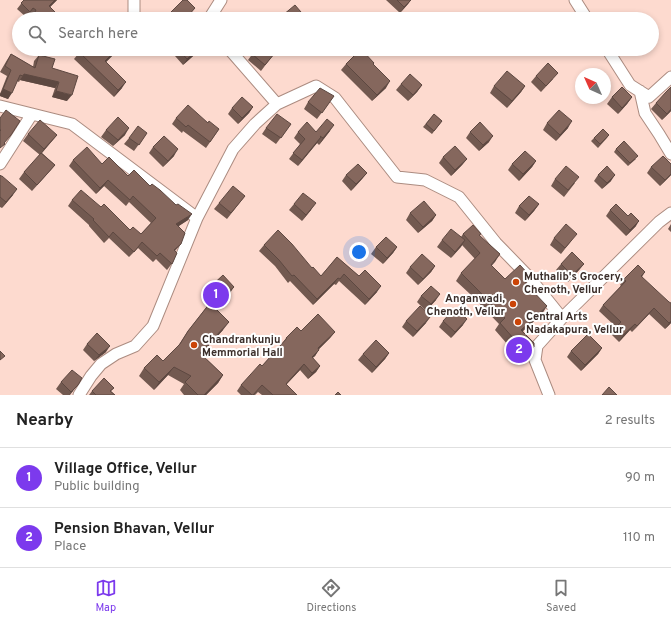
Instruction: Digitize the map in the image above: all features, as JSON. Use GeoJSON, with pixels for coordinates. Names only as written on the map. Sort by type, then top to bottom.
{"type":"FeatureCollection","features":[{"type":"Feature","properties":{"kind":"street"},"geometry":{"type":"LineString","coordinates":[[134,0],[134,12]]}},
{"type":"Feature","properties":{"kind":"street"},"geometry":{"type":"LineString","coordinates":[[213,12],[221,0]]}},
{"type":"Feature","properties":{"kind":"street"},"geometry":{"type":"LineString","coordinates":[[575,0],[583,12]]}},
{"type":"Feature","properties":{"kind":"street"},"geometry":{"type":"LineString","coordinates":[[235,56],[277,104]]}},
{"type":"Feature","properties":{"kind":"street"},"geometry":{"type":"LineString","coordinates":[[611,56],[630,85],[649,97],[671,77]]}},
{"type":"Feature","properties":{"kind":"street"},"geometry":{"type":"LineString","coordinates":[[79,395],[91,376],[101,364],[116,354],[135,346],[154,326],[197,218],[233,149],[255,124],[277,104],[316,86],[335,98],[397,176],[425,180],[459,197],[496,243],[529,277],[562,318]]}},
{"type":"Feature","properties":{"kind":"street"},"geometry":{"type":"LineString","coordinates":[[640,91],[645,113],[671,154]]}},
{"type":"Feature","properties":{"kind":"street"},"geometry":{"type":"LineString","coordinates":[[0,106],[72,124],[197,218]]}},
{"type":"Feature","properties":{"kind":"street"},"geometry":{"type":"LineString","coordinates":[[0,164],[32,114]]}},
{"type":"Feature","properties":{"kind":"street"},"geometry":{"type":"LineString","coordinates":[[549,395],[536,360],[537,346],[562,318],[659,222],[671,213]]}},
{"type":"Feature","properties":{"kind":"building"},"geometry":{"type":"Polygon","coordinates":[[[24,0],[55,0],[49,6],[55,12],[35,12],[36,10],[33,8],[30,12],[21,3],[24,0]]]}},
{"type":"Feature","properties":{"kind":"building"},"geometry":{"type":"Polygon","coordinates":[[[183,0],[187,0],[195,8],[191,12],[171,12],[183,0]]]}},
{"type":"Feature","properties":{"kind":"building"},"geometry":{"type":"Polygon","coordinates":[[[397,0],[411,0],[404,7],[397,0]]]}},
{"type":"Feature","properties":{"kind":"building"},"geometry":{"type":"Polygon","coordinates":[[[295,5],[301,12],[287,12],[295,5]]]}},
{"type":"Feature","properties":{"kind":"building"},"geometry":{"type":"Polygon","coordinates":[[[11,54],[12,56],[35,68],[39,56],[43,56],[55,59],[52,68],[78,76],[72,95],[56,91],[59,82],[24,74],[23,76],[20,75],[12,93],[3,89],[11,70],[5,66],[11,54]]]}},
{"type":"Feature","properties":{"kind":"building"},"geometry":{"type":"Polygon","coordinates":[[[83,56],[110,56],[105,61],[126,82],[118,90],[83,56]]]}},
{"type":"Feature","properties":{"kind":"building"},"geometry":{"type":"Polygon","coordinates":[[[254,56],[272,56],[265,65],[254,56]]]}},
{"type":"Feature","properties":{"kind":"building"},"geometry":{"type":"Polygon","coordinates":[[[354,56],[368,56],[374,63],[373,64],[390,81],[377,95],[346,64],[354,56]]]}},
{"type":"Feature","properties":{"kind":"building"},"geometry":{"type":"Polygon","coordinates":[[[548,63],[558,73],[546,86],[536,76],[548,63]]]}},
{"type":"Feature","properties":{"kind":"building"},"geometry":{"type":"Polygon","coordinates":[[[507,71],[525,86],[512,101],[494,86],[507,71]]]}},
{"type":"Feature","properties":{"kind":"building"},"geometry":{"type":"Polygon","coordinates":[[[410,74],[422,85],[413,95],[401,84],[410,74]]]}},
{"type":"Feature","properties":{"kind":"building"},"geometry":{"type":"Polygon","coordinates":[[[622,87],[632,97],[622,108],[612,97],[622,87]]]}},
{"type":"Feature","properties":{"kind":"building"},"geometry":{"type":"Polygon","coordinates":[[[671,87],[671,109],[667,114],[656,103],[671,87]]]}},
{"type":"Feature","properties":{"kind":"building"},"geometry":{"type":"Polygon","coordinates":[[[320,88],[334,96],[322,113],[308,102],[320,88]]]}},
{"type":"Feature","properties":{"kind":"building"},"geometry":{"type":"Polygon","coordinates":[[[242,97],[253,107],[242,118],[232,108],[242,97]]]}},
{"type":"Feature","properties":{"kind":"building"},"geometry":{"type":"Polygon","coordinates":[[[188,105],[208,123],[209,121],[219,129],[210,142],[188,125],[186,127],[176,118],[188,105]]]}},
{"type":"Feature","properties":{"kind":"building"},"geometry":{"type":"Polygon","coordinates":[[[6,110],[20,121],[4,143],[5,144],[0,148],[0,118],[6,110]]]}},
{"type":"Feature","properties":{"kind":"building"},"geometry":{"type":"Polygon","coordinates":[[[559,110],[572,121],[560,135],[547,123],[559,110]]]}},
{"type":"Feature","properties":{"kind":"building"},"geometry":{"type":"Polygon","coordinates":[[[277,114],[291,124],[281,138],[266,128],[277,114]]]}},
{"type":"Feature","properties":{"kind":"building"},"geometry":{"type":"Polygon","coordinates":[[[434,114],[442,121],[434,131],[426,124],[434,114]]]}},
{"type":"Feature","properties":{"kind":"building"},"geometry":{"type":"Polygon","coordinates":[[[118,117],[129,128],[118,140],[106,130],[118,117]]]}},
{"type":"Feature","properties":{"kind":"building"},"geometry":{"type":"Polygon","coordinates":[[[327,119],[334,125],[323,138],[320,136],[321,137],[302,160],[293,153],[305,139],[298,132],[307,122],[316,132],[327,119]]]}},
{"type":"Feature","properties":{"kind":"building"},"geometry":{"type":"Polygon","coordinates":[[[40,120],[57,135],[44,149],[28,134],[40,120]]]}},
{"type":"Feature","properties":{"kind":"building"},"geometry":{"type":"Polygon","coordinates":[[[480,122],[493,136],[483,145],[470,132],[480,122]]]}},
{"type":"Feature","properties":{"kind":"building"},"geometry":{"type":"Polygon","coordinates":[[[138,126],[147,133],[139,145],[129,138],[138,126]]]}},
{"type":"Feature","properties":{"kind":"building"},"geometry":{"type":"Polygon","coordinates":[[[603,129],[609,135],[600,144],[594,138],[603,129]]]}},
{"type":"Feature","properties":{"kind":"building"},"geometry":{"type":"Polygon","coordinates":[[[164,136],[178,149],[168,161],[153,147],[164,136]]]}},
{"type":"Feature","properties":{"kind":"building"},"geometry":{"type":"Polygon","coordinates":[[[624,141],[638,156],[630,163],[616,149],[624,141]]]}},
{"type":"Feature","properties":{"kind":"building"},"geometry":{"type":"Polygon","coordinates":[[[455,146],[467,159],[455,170],[443,157],[455,146]]]}},
{"type":"Feature","properties":{"kind":"building"},"geometry":{"type":"Polygon","coordinates":[[[87,147],[102,164],[109,157],[128,176],[134,170],[150,186],[152,184],[176,205],[178,204],[192,214],[176,224],[185,233],[181,244],[174,250],[177,253],[172,264],[160,253],[157,256],[142,242],[134,252],[113,232],[109,237],[93,220],[94,219],[72,200],[81,190],[101,207],[104,204],[130,230],[133,227],[141,234],[156,218],[133,196],[130,200],[108,180],[100,188],[73,160],[87,147]]]}},
{"type":"Feature","properties":{"kind":"building"},"geometry":{"type":"Polygon","coordinates":[[[525,151],[536,161],[523,174],[512,164],[525,151]]]}},
{"type":"Feature","properties":{"kind":"building"},"geometry":{"type":"Polygon","coordinates":[[[41,153],[55,165],[37,185],[24,172],[41,153]]]}},
{"type":"Feature","properties":{"kind":"building"},"geometry":{"type":"Polygon","coordinates":[[[663,156],[671,164],[671,174],[665,180],[651,167],[663,156]]]}},
{"type":"Feature","properties":{"kind":"building"},"geometry":{"type":"Polygon","coordinates":[[[358,164],[367,173],[356,184],[346,175],[358,164]]]}},
{"type":"Feature","properties":{"kind":"building"},"geometry":{"type":"Polygon","coordinates":[[[566,166],[579,177],[568,190],[555,179],[566,166]]]}},
{"type":"Feature","properties":{"kind":"building"},"geometry":{"type":"Polygon","coordinates":[[[607,166],[615,175],[607,183],[598,175],[607,166]]]}},
{"type":"Feature","properties":{"kind":"building"},"geometry":{"type":"Polygon","coordinates":[[[0,175],[17,189],[6,202],[0,197],[0,175]]]}},
{"type":"Feature","properties":{"kind":"building"},"geometry":{"type":"Polygon","coordinates":[[[233,186],[245,196],[231,213],[219,203],[233,186]]]}},
{"type":"Feature","properties":{"kind":"building"},"geometry":{"type":"Polygon","coordinates":[[[303,193],[316,203],[306,215],[294,204],[303,193]]]}},
{"type":"Feature","properties":{"kind":"building"},"geometry":{"type":"Polygon","coordinates":[[[529,196],[539,204],[529,215],[519,206],[529,196]]]}},
{"type":"Feature","properties":{"kind":"building"},"geometry":{"type":"Polygon","coordinates":[[[424,201],[436,215],[423,227],[410,213],[424,201]]]}},
{"type":"Feature","properties":{"kind":"building"},"geometry":{"type":"Polygon","coordinates":[[[616,204],[628,216],[631,213],[639,221],[630,230],[610,210],[616,204]]]}},
{"type":"Feature","properties":{"kind":"building"},"geometry":{"type":"Polygon","coordinates":[[[566,224],[577,234],[565,248],[554,238],[566,224]]]}},
{"type":"Feature","properties":{"kind":"building"},"geometry":{"type":"Polygon","coordinates":[[[473,225],[481,234],[479,235],[500,254],[491,265],[505,279],[520,265],[531,277],[525,283],[547,306],[521,330],[534,343],[534,347],[525,355],[500,323],[505,318],[461,273],[480,253],[463,234],[473,225]]]}},
{"type":"Feature","properties":{"kind":"building"},"geometry":{"type":"Polygon","coordinates":[[[451,229],[465,240],[455,252],[442,240],[451,229]]]}},
{"type":"Feature","properties":{"kind":"building"},"geometry":{"type":"Polygon","coordinates":[[[278,230],[321,276],[337,257],[359,276],[365,270],[381,286],[369,299],[344,274],[317,299],[294,275],[292,276],[264,245],[278,230]]]}},
{"type":"Feature","properties":{"kind":"building"},"geometry":{"type":"Polygon","coordinates":[[[386,237],[397,247],[387,258],[376,247],[386,237]]]}},
{"type":"Feature","properties":{"kind":"building"},"geometry":{"type":"Polygon","coordinates":[[[572,252],[584,264],[572,275],[561,264],[572,252]]]}},
{"type":"Feature","properties":{"kind":"building"},"geometry":{"type":"Polygon","coordinates":[[[422,254],[435,266],[423,279],[410,267],[422,254]]]}},
{"type":"Feature","properties":{"kind":"building"},"geometry":{"type":"Polygon","coordinates":[[[638,265],[645,272],[641,276],[671,303],[671,321],[669,323],[654,308],[637,326],[635,324],[623,335],[615,328],[621,322],[603,305],[626,281],[624,279],[638,265]]]}},
{"type":"Feature","properties":{"kind":"building"},"geometry":{"type":"Polygon","coordinates":[[[223,275],[234,287],[217,303],[206,291],[223,275]]]}},
{"type":"Feature","properties":{"kind":"building"},"geometry":{"type":"Polygon","coordinates":[[[431,286],[440,294],[431,304],[421,296],[431,286]]]}},
{"type":"Feature","properties":{"kind":"building"},"geometry":{"type":"Polygon","coordinates":[[[210,303],[229,322],[200,353],[223,375],[204,395],[198,395],[185,382],[191,376],[174,367],[159,382],[144,368],[157,355],[163,361],[180,344],[188,331],[210,303]]]}},
{"type":"Feature","properties":{"kind":"building"},"geometry":{"type":"Polygon","coordinates":[[[420,306],[431,316],[417,331],[406,321],[420,306]]]}},
{"type":"Feature","properties":{"kind":"building"},"geometry":{"type":"Polygon","coordinates":[[[455,308],[467,319],[455,332],[443,321],[455,308]]]}},
{"type":"Feature","properties":{"kind":"building"},"geometry":{"type":"Polygon","coordinates":[[[318,314],[335,332],[318,348],[319,350],[312,357],[320,366],[312,373],[304,364],[286,384],[297,395],[273,395],[262,385],[252,395],[241,385],[260,364],[262,366],[297,327],[301,331],[318,314]]]}},
{"type":"Feature","properties":{"kind":"building"},"geometry":{"type":"Polygon","coordinates":[[[97,333],[110,346],[99,355],[87,344],[97,333]]]}},
{"type":"Feature","properties":{"kind":"building"},"geometry":{"type":"Polygon","coordinates":[[[588,334],[602,348],[585,365],[571,351],[588,334]]]}},
{"type":"Feature","properties":{"kind":"building"},"geometry":{"type":"Polygon","coordinates":[[[376,340],[389,353],[376,367],[363,354],[376,340]]]}},
{"type":"Feature","properties":{"kind":"building"},"geometry":{"type":"Polygon","coordinates":[[[0,351],[5,356],[0,360],[0,351]]]}},
{"type":"Feature","properties":{"kind":"building"},"geometry":{"type":"Polygon","coordinates":[[[72,370],[82,378],[71,392],[61,382],[72,370]]]}},
{"type":"Feature","properties":{"kind":"building"},"geometry":{"type":"Polygon","coordinates":[[[104,378],[114,388],[110,391],[115,395],[96,395],[92,391],[104,378]]]}},
{"type":"Feature","properties":{"kind":"building"},"geometry":{"type":"Polygon","coordinates":[[[609,387],[617,395],[602,395],[609,387]]]}},
{"type":"Feature","properties":{"kind":"place","name":"Muthalib's Grocery, Chenoth, Vellur"},"geometry":{"type":"Point","coordinates":[516,282]}},
{"type":"Feature","properties":{"kind":"place","name":"Village Office, Vellur"},"geometry":{"type":"Point","coordinates":[216,295]}},
{"type":"Feature","properties":{"kind":"place","name":"Anganwadi, Chenoth, Vellur"},"geometry":{"type":"Point","coordinates":[513,304]}},
{"type":"Feature","properties":{"kind":"place","name":"Central Arts Nadakapura, Vellur"},"geometry":{"type":"Point","coordinates":[518,322]}},
{"type":"Feature","properties":{"kind":"place","name":"Chandrankunju Memmorial Hall"},"geometry":{"type":"Point","coordinates":[194,345]}},
{"type":"Feature","properties":{"kind":"place","name":"Pension Bhavan, Vellur"},"geometry":{"type":"Point","coordinates":[519,350]}}]}
